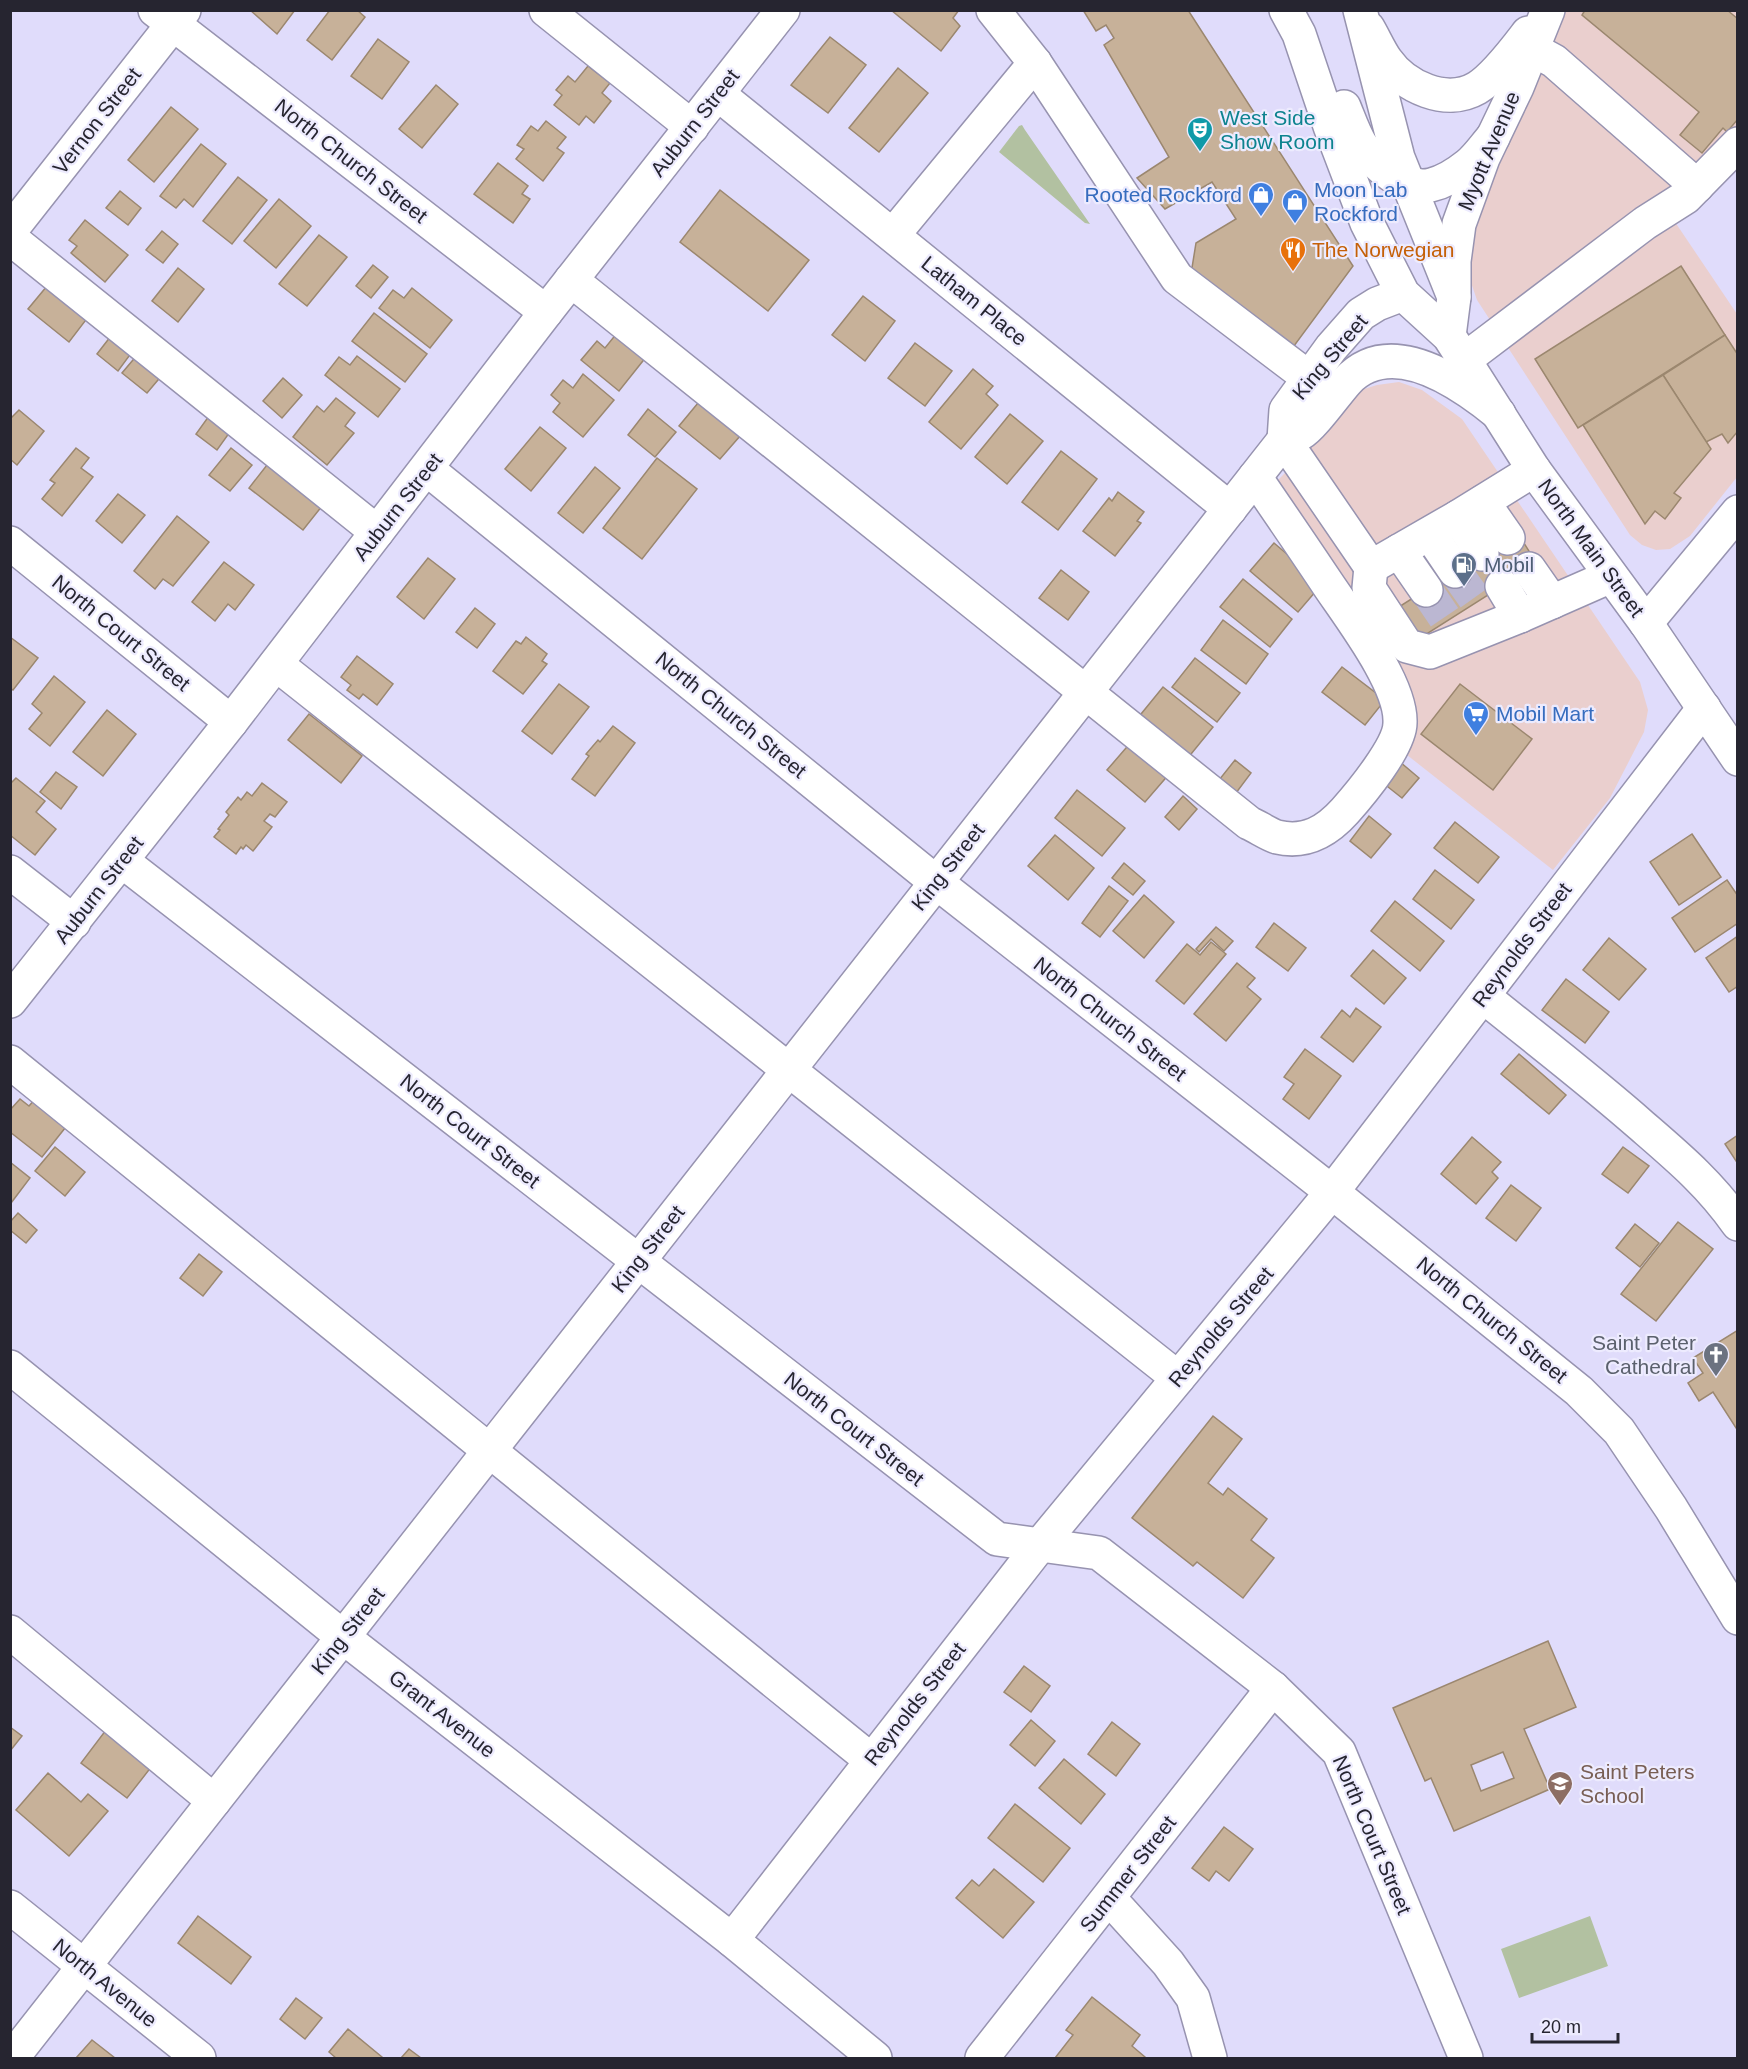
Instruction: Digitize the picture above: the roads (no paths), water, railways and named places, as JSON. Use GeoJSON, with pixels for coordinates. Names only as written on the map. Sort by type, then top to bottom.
{"type":"FeatureCollection","features":[{"type":"Feature","properties":{"kind":"street"},"geometry":{"type":"LineString","coordinates":[[546,10],[692,127]]}},
{"type":"Feature","properties":{"kind":"street","name":"Auburn Street"},"geometry":{"type":"LineString","coordinates":[[10,1001],[231,722],[546,312],[783,10]]}},
{"type":"Feature","properties":{"kind":"street"},"geometry":{"type":"LineString","coordinates":[[993,10],[1035,63],[1177,278],[1309,378]]}},
{"type":"Feature","properties":{"kind":"street"},"geometry":{"type":"LineString","coordinates":[[1361,15],[1387,61],[1399,74],[1438,95],[1458,94],[1477,88],[1506,61],[1547,10]]}},
{"type":"Feature","properties":{"kind":"street","name":"Myott Avenue"},"geometry":{"type":"LineString","coordinates":[[1454,297],[1454,261],[1459,224],[1483,158],[1547,10]]}},
{"type":"Feature","properties":{"kind":"street","name":"Vernon Street"},"geometry":{"type":"LineString","coordinates":[[10,231],[171,15]]}},
{"type":"Feature","properties":{"kind":"street","name":"North Church Street"},"geometry":{"type":"LineString","coordinates":[[171,15],[546,312]]}},
{"type":"Feature","properties":{"kind":"street"},"geometry":{"type":"LineString","coordinates":[[1361,15],[1398,158],[1454,297],[1457,348]]}},
{"type":"Feature","properties":{"kind":"street"},"geometry":{"type":"LineString","coordinates":[[1293,22],[1323,63],[1360,143],[1384,170],[1408,184],[1430,185],[1450,177],[1470,164],[1493,137]]}},
{"type":"Feature","properties":{"kind":"street","name":"North Main Street"},"geometry":{"type":"LineString","coordinates":[[1293,22],[1367,223],[1403,294],[1457,348],[1534,470],[1646,623],[1737,759]]}},
{"type":"Feature","properties":{"kind":"street"},"geometry":{"type":"LineString","coordinates":[[1532,49],[1554,61],[1697,186]]}},
{"type":"Feature","properties":{"kind":"street"},"geometry":{"type":"LineString","coordinates":[[893,235],[1035,63]]}},
{"type":"Feature","properties":{"kind":"street","name":"Latham Place"},"geometry":{"type":"LineString","coordinates":[[718,94],[1230,509]]}},
{"type":"Feature","properties":{"kind":"street"},"geometry":{"type":"LineString","coordinates":[[1457,348],[1686,197],[1737,144]]}},
{"type":"Feature","properties":{"kind":"street"},"geometry":{"type":"LineString","coordinates":[[10,238],[377,532]]}},
{"type":"Feature","properties":{"kind":"street"},"geometry":{"type":"LineString","coordinates":[[572,280],[1249,823],[1277,837],[1314,836],[1332,826],[1358,797],[1394,745],[1401,724],[1398,706],[1380,663],[1255,477]]}},
{"type":"Feature","properties":{"kind":"street","name":"King Street"},"geometry":{"type":"LineString","coordinates":[[1284,440],[1286,410],[1331,348],[1361,314],[1377,304],[1403,294]]}},
{"type":"Feature","properties":{"kind":"street","name":"King Street"},"geometry":{"type":"LineString","coordinates":[[12,2058],[1284,440],[1302,433],[1348,379],[1362,368],[1378,363],[1395,362],[1428,369],[1481,400],[1498,414]]}},
{"type":"Feature","properties":{"kind":"street"},"geometry":{"type":"LineString","coordinates":[[1284,440],[1385,559],[1426,590]]}},
{"type":"Feature","properties":{"kind":"street","name":"North Church Street"},"geometry":{"type":"LineString","coordinates":[[427,469],[936,882],[1332,1192],[1580,1390],[1619,1431],[1671,1508],[1737,1618]]}},
{"type":"Feature","properties":{"kind":"street"},"geometry":{"type":"LineString","coordinates":[[1534,470],[1385,559],[1369,588],[1407,646],[1430,652],[1454,630],[1504,600],[1552,602],[1611,576]]}},
{"type":"Feature","properties":{"kind":"street"},"geometry":{"type":"LineString","coordinates":[[1430,534],[1482,554],[1471,509]]}},
{"type":"Feature","properties":{"kind":"street"},"geometry":{"type":"LineString","coordinates":[[1646,623],[1737,512]]}},
{"type":"Feature","properties":{"kind":"street","name":"North Court Street"},"geometry":{"type":"LineString","coordinates":[[10,543],[231,722]]}},
{"type":"Feature","properties":{"kind":"street"},"geometry":{"type":"LineString","coordinates":[[276,664],[1178,1378]]}},
{"type":"Feature","properties":{"kind":"street","name":"Reynolds Street"},"geometry":{"type":"LineString","coordinates":[[732,1940],[1040,1545],[1332,1192],[1704,708]]}},
{"type":"Feature","properties":{"kind":"street","name":"North Court Street"},"geometry":{"type":"LineString","coordinates":[[122,861],[998,1539],[1099,1553],[1273,1688],[1339,1752],[1466,2058]]}},
{"type":"Feature","properties":{"kind":"street"},"geometry":{"type":"LineString","coordinates":[[10,872],[74,922]]}},
{"type":"Feature","properties":{"kind":"street"},"geometry":{"type":"LineString","coordinates":[[1483,996],[1609,1097],[1689,1167],[1719,1198],[1737,1224]]}},
{"type":"Feature","properties":{"kind":"street"},"geometry":{"type":"LineString","coordinates":[[10,1062],[871,1760]]}},
{"type":"Feature","properties":{"kind":"street","name":"Grant Avenue"},"geometry":{"type":"LineString","coordinates":[[10,1367],[343,1637],[732,1940],[874,2058]]}},
{"type":"Feature","properties":{"kind":"street"},"geometry":{"type":"LineString","coordinates":[[10,1632],[214,1801]]}},
{"type":"Feature","properties":{"kind":"street","name":"Summer Street"},"geometry":{"type":"LineString","coordinates":[[982,2058],[1273,1688]]}},
{"type":"Feature","properties":{"kind":"street"},"geometry":{"type":"LineString","coordinates":[[1109,1898],[1168,1963],[1193,1998],[1210,2058]]}},
{"type":"Feature","properties":{"kind":"street","name":"North Avenue"},"geometry":{"type":"LineString","coordinates":[[10,1908],[200,2058]]}},
{"type":"Feature","properties":{"kind":"tunnel"},"geometry":{"type":"LineString","coordinates":[[1455,571],[1477,602]]}},
{"type":"Feature","properties":{"kind":"tunnel"},"geometry":{"type":"LineString","coordinates":[[1426,590],[1447,621]]}},
{"type":"Feature","properties":{"kind":"place","name":"West Side Show Room"},"geometry":{"type":"Point","coordinates":[1200,153]}},
{"type":"Feature","properties":{"kind":"place","name":"Rooted Rockford"},"geometry":{"type":"Point","coordinates":[1261,218]}},
{"type":"Feature","properties":{"kind":"place","name":"Moon Lab Rockford"},"geometry":{"type":"Point","coordinates":[1295,225]}},
{"type":"Feature","properties":{"kind":"place","name":"The Norwegian"},"geometry":{"type":"Point","coordinates":[1293,273]}},
{"type":"Feature","properties":{"kind":"place","name":"Mobil"},"geometry":{"type":"Point","coordinates":[1464,588]}},
{"type":"Feature","properties":{"kind":"place","name":"Mobil Mart"},"geometry":{"type":"Point","coordinates":[1476,737]}},
{"type":"Feature","properties":{"kind":"place","name":"Saint Peter Cathedral"},"geometry":{"type":"Point","coordinates":[1716,1378]}},
{"type":"Feature","properties":{"kind":"place","name":"Saint Peters School"},"geometry":{"type":"Point","coordinates":[1560,1807]}}]}
